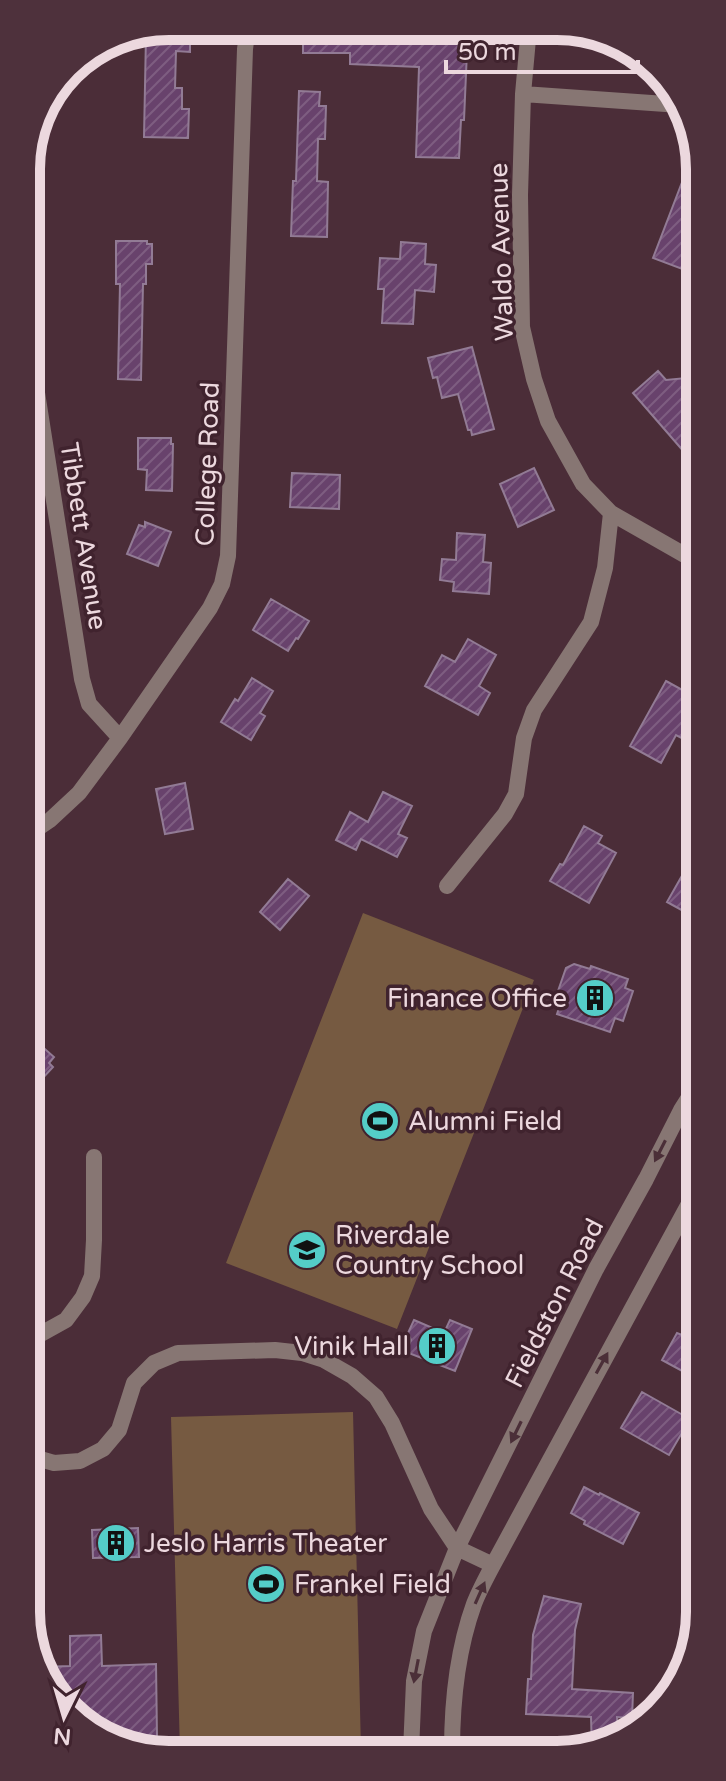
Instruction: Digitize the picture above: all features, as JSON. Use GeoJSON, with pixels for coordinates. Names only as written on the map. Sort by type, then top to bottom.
{"type":"FeatureCollection","features":[{"type":"Feature","properties":{"kind":"street","name":"College Road"},"geometry":{"type":"LineString","coordinates":[[40,827],[79,793],[210,608],[222,584],[228,556],[247,40]]}},
{"type":"Feature","properties":{"kind":"street","name":"Waldo Avenue"},"geometry":{"type":"LineString","coordinates":[[528,40],[520,195],[522,327],[534,379],[548,421],[583,484],[611,513],[686,556]]}},
{"type":"Feature","properties":{"kind":"street"},"geometry":{"type":"LineString","coordinates":[[523,94],[668,104]]}},
{"type":"Feature","properties":{"kind":"street","name":"Tibbett Avenue"},"geometry":{"type":"LineString","coordinates":[[40,412],[82,679],[89,704],[120,738]]}},
{"type":"Feature","properties":{"kind":"street"},"geometry":{"type":"LineString","coordinates":[[447,886],[505,814],[516,794],[524,738],[534,710],[591,622],[605,568],[611,513]]}},
{"type":"Feature","properties":{"kind":"street","name":"Fieldston Road"},"geometry":{"type":"LineString","coordinates":[[411,1741],[414,1681],[424,1631],[457,1548],[596,1269],[686,1102]]}},
{"type":"Feature","properties":{"kind":"street"},"geometry":{"type":"LineString","coordinates":[[40,1334],[66,1320],[83,1297],[92,1276],[94,1157]]}},
{"type":"Feature","properties":{"kind":"street"},"geometry":{"type":"LineString","coordinates":[[452,1741],[454,1693],[462,1646],[475,1603],[686,1209]]}},
{"type":"Feature","properties":{"kind":"street"},"geometry":{"type":"LineString","coordinates":[[40,1459],[54,1463],[80,1461],[103,1449],[119,1430],[134,1383],[154,1363],[178,1353],[275,1350],[302,1353],[324,1360],[343,1371],[376,1397],[398,1434],[431,1509],[457,1548],[493,1565]]}},
{"type":"Feature","properties":{"kind":"shaded area","name":"Alumni Field"},"geometry":{"type":"Polygon","coordinates":[[[363,913],[534,980],[397,1329],[226,1263],[363,913]]]}},
{"type":"Feature","properties":{"kind":"shaded area","name":"Frankel Field"},"geometry":{"type":"Polygon","coordinates":[[[353,1412],[361,1741],[180,1741],[171,1417],[353,1412]]]}},
{"type":"Feature","properties":{"kind":"building"},"geometry":{"type":"Polygon","coordinates":[[[190,40],[190,52],[176,51],[175,88],[182,88],[182,109],[189,109],[188,138],[144,137],[146,43],[190,40]]]}},
{"type":"Feature","properties":{"kind":"building"},"geometry":{"type":"Polygon","coordinates":[[[303,40],[432,43],[432,40],[467,40],[459,158],[416,157],[419,67],[350,64],[350,53],[303,53],[303,40]]]}},
{"type":"Feature","properties":{"kind":"building"},"geometry":{"type":"Polygon","coordinates":[[[299,91],[320,92],[319,106],[326,106],[325,139],[318,139],[317,181],[328,182],[327,237],[291,236],[299,91]]]}},
{"type":"Feature","properties":{"kind":"building"},"geometry":{"type":"Polygon","coordinates":[[[686,172],[685,270],[653,258],[686,172]]]}},
{"type":"Feature","properties":{"kind":"building"},"geometry":{"type":"Polygon","coordinates":[[[116,241],[147,241],[147,244],[152,244],[152,264],[146,264],[146,284],[143,284],[141,380],[118,379],[120,284],[116,284],[116,241]]]}},
{"type":"Feature","properties":{"kind":"building"},"geometry":{"type":"Polygon","coordinates":[[[401,242],[426,244],[425,264],[436,265],[434,292],[415,290],[413,324],[382,323],[384,289],[378,289],[380,258],[400,259],[401,242]]]}},
{"type":"Feature","properties":{"kind":"building"},"geometry":{"type":"Polygon","coordinates":[[[472,347],[494,429],[472,435],[458,394],[442,398],[428,358],[472,347]]]}},
{"type":"Feature","properties":{"kind":"building"},"geometry":{"type":"Polygon","coordinates":[[[658,371],[666,380],[686,378],[685,453],[633,393],[658,371]]]}},
{"type":"Feature","properties":{"kind":"building"},"geometry":{"type":"Polygon","coordinates":[[[138,438],[171,438],[172,491],[146,490],[147,470],[138,469],[138,438]]]}},
{"type":"Feature","properties":{"kind":"building"},"geometry":{"type":"Polygon","coordinates":[[[534,468],[554,510],[518,527],[500,484],[534,468]]]}},
{"type":"Feature","properties":{"kind":"building"},"geometry":{"type":"Polygon","coordinates":[[[292,473],[340,475],[339,509],[290,507],[292,473]]]}},
{"type":"Feature","properties":{"kind":"building"},"geometry":{"type":"Polygon","coordinates":[[[145,522],[171,532],[158,566],[127,554],[139,525],[145,527],[145,522]]]}},
{"type":"Feature","properties":{"kind":"building"},"geometry":{"type":"Polygon","coordinates":[[[457,533],[485,535],[483,562],[491,563],[489,594],[453,591],[454,582],[440,580],[442,559],[456,560],[457,533]]]}},
{"type":"Feature","properties":{"kind":"building"},"geometry":{"type":"Polygon","coordinates":[[[271,599],[309,621],[288,651],[253,630],[271,599]]]}},
{"type":"Feature","properties":{"kind":"building"},"geometry":{"type":"Polygon","coordinates":[[[468,639],[496,655],[479,686],[490,693],[478,715],[425,686],[442,655],[455,662],[468,639]]]}},
{"type":"Feature","properties":{"kind":"building"},"geometry":{"type":"Polygon","coordinates":[[[252,678],[273,691],[260,713],[265,716],[251,740],[221,722],[252,678]]]}},
{"type":"Feature","properties":{"kind":"building"},"geometry":{"type":"Polygon","coordinates":[[[666,681],[686,692],[686,740],[676,735],[661,763],[630,746],[666,681]]]}},
{"type":"Feature","properties":{"kind":"building"},"geometry":{"type":"Polygon","coordinates":[[[185,783],[193,829],[165,834],[156,789],[185,783]]]}},
{"type":"Feature","properties":{"kind":"building"},"geometry":{"type":"Polygon","coordinates":[[[383,792],[412,806],[398,834],[407,838],[397,857],[361,839],[356,850],[336,840],[350,812],[368,822],[383,792]]]}},
{"type":"Feature","properties":{"kind":"building"},"geometry":{"type":"Polygon","coordinates":[[[584,826],[602,836],[598,843],[616,853],[589,903],[550,881],[560,864],[563,865],[584,826]]]}},
{"type":"Feature","properties":{"kind":"building"},"geometry":{"type":"Polygon","coordinates":[[[683,874],[686,876],[686,912],[667,902],[683,874]]]}},
{"type":"Feature","properties":{"kind":"building"},"geometry":{"type":"Polygon","coordinates":[[[288,879],[309,896],[280,930],[260,912],[288,879]]]}},
{"type":"Feature","properties":{"kind":"building","name":"Finance Office"},"geometry":{"type":"Polygon","coordinates":[[[574,964],[590,969],[591,966],[628,979],[625,988],[633,991],[623,1021],[615,1018],[610,1032],[557,1014],[561,1002],[557,994],[566,968],[574,964]]]}},
{"type":"Feature","properties":{"kind":"building"},"geometry":{"type":"Polygon","coordinates":[[[40,1045],[54,1057],[49,1063],[53,1067],[40,1081],[40,1045]]]}},
{"type":"Feature","properties":{"kind":"building","name":"Vinik Hall"},"geometry":{"type":"Polygon","coordinates":[[[414,1320],[444,1333],[450,1320],[472,1329],[455,1371],[406,1352],[411,1340],[408,1333],[414,1320]]]}},
{"type":"Feature","properties":{"kind":"building"},"geometry":{"type":"Polygon","coordinates":[[[686,1328],[686,1373],[662,1360],[677,1333],[682,1335],[686,1328]]]}},
{"type":"Feature","properties":{"kind":"building"},"geometry":{"type":"Polygon","coordinates":[[[642,1392],[686,1417],[686,1426],[669,1455],[621,1428],[642,1392]]]}},
{"type":"Feature","properties":{"kind":"building"},"geometry":{"type":"Polygon","coordinates":[[[584,1487],[639,1513],[623,1544],[584,1524],[585,1521],[571,1513],[584,1487]]]}},
{"type":"Feature","properties":{"kind":"building","name":"Jeslo Harris Theater"},"geometry":{"type":"Polygon","coordinates":[[[138,1528],[139,1557],[93,1558],[92,1530],[138,1528]]]}},
{"type":"Feature","properties":{"kind":"building"},"geometry":{"type":"Polygon","coordinates":[[[544,1596],[581,1604],[575,1630],[572,1689],[633,1693],[632,1717],[617,1717],[617,1726],[592,1736],[591,1717],[526,1714],[533,1635],[544,1596]]]}},
{"type":"Feature","properties":{"kind":"building"},"geometry":{"type":"Polygon","coordinates":[[[101,1635],[102,1666],[156,1664],[157,1737],[138,1737],[104,1723],[104,1677],[58,1677],[53,1667],[70,1666],[70,1636],[101,1635]]]}},
{"type":"Feature","properties":{"kind":"place","name":"Finance Office"},"geometry":{"type":"Point","coordinates":[595,998]}},
{"type":"Feature","properties":{"kind":"place","name":"Alumni Field"},"geometry":{"type":"Point","coordinates":[380,1121]}},
{"type":"Feature","properties":{"kind":"place","name":"Riverdale Country School"},"geometry":{"type":"Point","coordinates":[307,1250]}},
{"type":"Feature","properties":{"kind":"place","name":"Vinik Hall"},"geometry":{"type":"Point","coordinates":[437,1346]}},
{"type":"Feature","properties":{"kind":"place","name":"Jeslo Harris Theater"},"geometry":{"type":"Point","coordinates":[116,1543]}},
{"type":"Feature","properties":{"kind":"place","name":"Frankel Field"},"geometry":{"type":"Point","coordinates":[266,1584]}}]}
